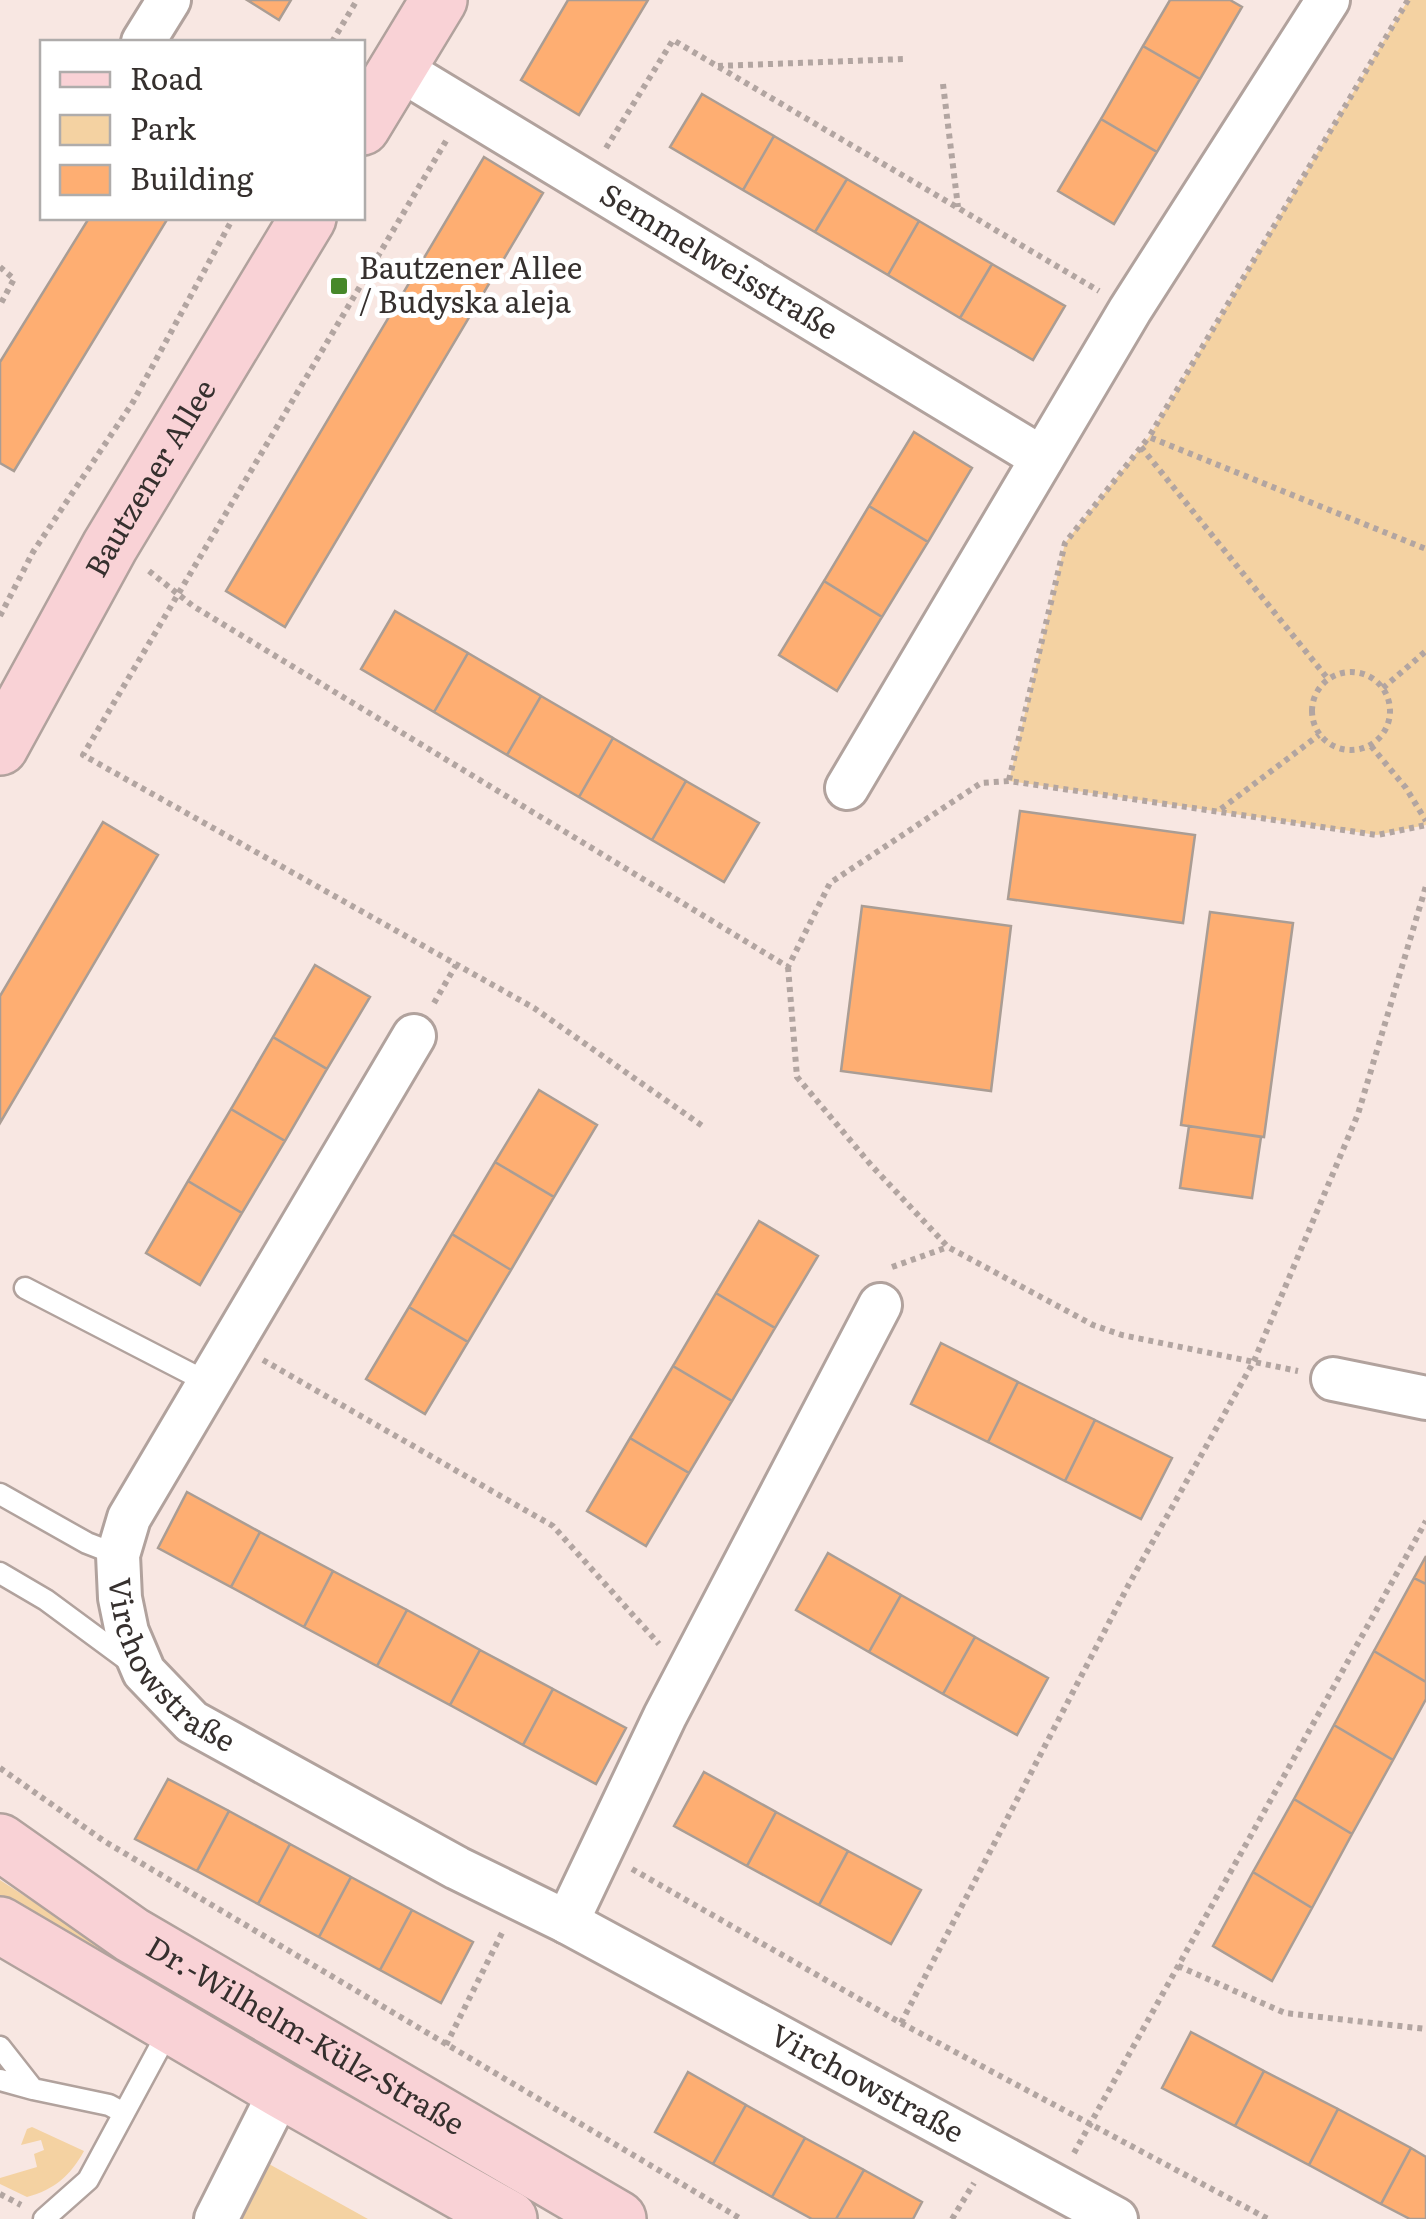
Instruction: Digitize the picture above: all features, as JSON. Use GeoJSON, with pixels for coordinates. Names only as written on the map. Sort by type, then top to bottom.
{"type":"FeatureCollection","features":[{"type":"Feature","properties":{"kind":"street"},"geometry":{"type":"LineString","coordinates":[[144,40],[170,0]]}},
{"type":"Feature","properties":{"kind":"street"},"geometry":{"type":"LineString","coordinates":[[365,122],[439,0]]}},
{"type":"Feature","properties":{"kind":"street"},"geometry":{"type":"LineString","coordinates":[[847,788],[1130,310],[1328,0]]}},
{"type":"Feature","properties":{"kind":"street","name":"Semmelweisstraße"},"geometry":{"type":"LineString","coordinates":[[398,68],[1042,458]]}},
{"type":"Feature","properties":{"kind":"street","name":"Bautzener Allee"},"geometry":{"type":"LineString","coordinates":[[0,747],[110,546],[307,220]]}},
{"type":"Feature","properties":{"kind":"street","name":"Virchowstraße"},"geometry":{"type":"LineString","coordinates":[[414,1036],[129,1518],[118,1555],[120,1598],[127,1632],[144,1672],[192,1722],[456,1868],[567,1922],[1116,2219]]}},
{"type":"Feature","properties":{"kind":"street"},"geometry":{"type":"LineString","coordinates":[[567,1922],[686,1675],[883,1287]]}},
{"type":"Feature","properties":{"kind":"street"},"geometry":{"type":"LineString","coordinates":[[1333,1379],[1426,1398]]}},
{"type":"Feature","properties":{"kind":"street","name":"Dr.-Wilhelm-Külz-Straße"},"geometry":{"type":"LineString","coordinates":[[0,1842],[132,1935],[618,2219]]}},
{"type":"Feature","properties":{"kind":"street","name":"Dr.-Wilhelm-Külz-Straße"},"geometry":{"type":"LineString","coordinates":[[0,1925],[508,2219]]}},
{"type":"Feature","properties":{"kind":"street"},"geometry":{"type":"LineString","coordinates":[[216,2219],[281,2090]]}},
{"type":"Feature","properties":{"kind":"lane"},"geometry":{"type":"LineString","coordinates":[[25,1288],[209,1383]]}},
{"type":"Feature","properties":{"kind":"lane"},"geometry":{"type":"LineString","coordinates":[[0,1494],[87,1543],[118,1555]]}},
{"type":"Feature","properties":{"kind":"lane"},"geometry":{"type":"LineString","coordinates":[[0,1573],[46,1600],[144,1672]]}},
{"type":"Feature","properties":{"kind":"lane"},"geometry":{"type":"LineString","coordinates":[[44,2219],[88,2180],[171,2026]]}},
{"type":"Feature","properties":{"kind":"lane"},"geometry":{"type":"LineString","coordinates":[[0,2047],[33,2089]]}},
{"type":"Feature","properties":{"kind":"lane"},"geometry":{"type":"LineString","coordinates":[[0,2080],[110,2105],[124,2113]]}},
{"type":"Feature","properties":{"kind":"path"},"geometry":{"type":"LineString","coordinates":[[333,40],[356,0]]}},
{"type":"Feature","properties":{"kind":"path"},"geometry":{"type":"LineString","coordinates":[[1009,780],[1065,543],[1150,438],[1408,0]]}},
{"type":"Feature","properties":{"kind":"path"},"geometry":{"type":"LineString","coordinates":[[586,181],[673,40],[1130,310]]}},
{"type":"Feature","properties":{"kind":"path"},"geometry":{"type":"LineString","coordinates":[[716,66],[903,59]]}},
{"type":"Feature","properties":{"kind":"path"},"geometry":{"type":"LineString","coordinates":[[944,84],[958,208]]}},
{"type":"Feature","properties":{"kind":"path"},"geometry":{"type":"LineString","coordinates":[[465,108],[83,756],[534,1008],[704,1127]]}},
{"type":"Feature","properties":{"kind":"path"},"geometry":{"type":"LineString","coordinates":[[0,616],[33,552],[132,402],[232,220]]}},
{"type":"Feature","properties":{"kind":"path"},"geometry":{"type":"LineString","coordinates":[[0,267],[14,279],[0,304]]}},
{"type":"Feature","properties":{"kind":"path"},"geometry":{"type":"LineString","coordinates":[[1150,438],[1426,549]]}},
{"type":"Feature","properties":{"kind":"path"},"geometry":{"type":"LineString","coordinates":[[1141,448],[1328,679]]}},
{"type":"Feature","properties":{"kind":"path"},"geometry":{"type":"LineString","coordinates":[[110,546],[154,574],[193,606],[788,967]]}},
{"type":"Feature","properties":{"kind":"path"},"geometry":{"type":"LineString","coordinates":[[0,590],[10,596]]}},
{"type":"Feature","properties":{"kind":"path"},"geometry":{"type":"LineString","coordinates":[[1383,688],[1426,651]]}},
{"type":"Feature","properties":{"kind":"path"},"geometry":{"type":"LineString","coordinates":[[1351,671],[1374,679],[1383,688],[1390,712],[1388,726],[1370,745],[1360,750],[1338,748],[1319,734],[1314,723],[1314,698],[1328,679],[1351,671]]}},
{"type":"Feature","properties":{"kind":"path"},"geometry":{"type":"LineString","coordinates":[[1220,810],[1319,734]]}},
{"type":"Feature","properties":{"kind":"path"},"geometry":{"type":"LineString","coordinates":[[1254,1361],[1092,1325],[948,1247],[797,1077],[788,967],[830,883],[981,783],[1009,780],[1377,835],[1426,823],[1406,788],[1370,745]]}},
{"type":"Feature","properties":{"kind":"path"},"geometry":{"type":"LineString","coordinates":[[901,2022],[1129,1584],[1254,1361],[1358,1114],[1426,886]]}},
{"type":"Feature","properties":{"kind":"path"},"geometry":{"type":"LineString","coordinates":[[883,1287],[948,1247]]}},
{"type":"Feature","properties":{"kind":"path"},"geometry":{"type":"LineString","coordinates":[[234,1343],[554,1526],[686,1675]]}},
{"type":"Feature","properties":{"kind":"path"},"geometry":{"type":"LineString","coordinates":[[1056,2186],[1426,1521]]}},
{"type":"Feature","properties":{"kind":"path"},"geometry":{"type":"LineString","coordinates":[[0,1768],[104,1842],[741,2219]]}},
{"type":"Feature","properties":{"kind":"path"},"geometry":{"type":"LineString","coordinates":[[600,1852],[901,2022],[1268,2219]]}},
{"type":"Feature","properties":{"kind":"path"},"geometry":{"type":"LineString","coordinates":[[446,2044],[519,1898]]}},
{"type":"Feature","properties":{"kind":"path"},"geometry":{"type":"LineString","coordinates":[[1178,1966],[1285,2012],[1426,2029]]}},
{"type":"Feature","properties":{"kind":"green space"},"geometry":{"type":"Polygon","coordinates":[[[1408,0],[1426,0],[1426,825],[1377,835],[1009,781],[1065,543],[1149,437],[1408,0]]]}},
{"type":"Feature","properties":{"kind":"green space"},"geometry":{"type":"Polygon","coordinates":[[[0,1880],[282,2047],[275,2056],[0,1898],[0,1880]]]}},
{"type":"Feature","properties":{"kind":"green space"},"geometry":{"type":"Polygon","coordinates":[[[32,2127],[84,2151],[61,2180],[27,2197],[0,2184],[0,2178],[37,2167],[34,2154],[44,2150],[41,2140],[21,2145],[27,2129],[32,2127]]]}},
{"type":"Feature","properties":{"kind":"green space"},"geometry":{"type":"Polygon","coordinates":[[[269,2164],[368,2219],[241,2219],[269,2164]]]}},
{"type":"Feature","properties":{"kind":"building"},"geometry":{"type":"Polygon","coordinates":[[[247,0],[291,0],[279,20],[247,0]]]}},
{"type":"Feature","properties":{"kind":"building"},"geometry":{"type":"Polygon","coordinates":[[[568,0],[648,0],[579,115],[521,80],[568,0]]]}},
{"type":"Feature","properties":{"kind":"building"},"geometry":{"type":"Polygon","coordinates":[[[1170,0],[1230,0],[1242,7],[1200,79],[1143,46],[1170,0]]]}},
{"type":"Feature","properties":{"kind":"building"},"geometry":{"type":"Polygon","coordinates":[[[1143,46],[1200,79],[1157,152],[1101,119],[1143,46]]]}},
{"type":"Feature","properties":{"kind":"building"},"geometry":{"type":"Polygon","coordinates":[[[702,94],[774,136],[743,190],[670,147],[702,94]]]}},
{"type":"Feature","properties":{"kind":"building"},"geometry":{"type":"Polygon","coordinates":[[[1101,119],[1157,152],[1114,224],[1058,191],[1101,119]]]}},
{"type":"Feature","properties":{"kind":"building"},"geometry":{"type":"Polygon","coordinates":[[[774,136],[847,179],[815,232],[743,190],[774,136]]]}},
{"type":"Feature","properties":{"kind":"building"},"geometry":{"type":"Polygon","coordinates":[[[484,157],[543,193],[285,627],[226,591],[484,157]]]}},
{"type":"Feature","properties":{"kind":"building"},"geometry":{"type":"Polygon","coordinates":[[[847,179],[919,221],[888,275],[815,232],[847,179]]]}},
{"type":"Feature","properties":{"kind":"building"},"geometry":{"type":"Polygon","coordinates":[[[88,220],[167,220],[14,471],[0,463],[0,362],[88,220]]]}},
{"type":"Feature","properties":{"kind":"building"},"geometry":{"type":"Polygon","coordinates":[[[919,221],[992,264],[960,318],[888,275],[919,221]]]}},
{"type":"Feature","properties":{"kind":"building"},"geometry":{"type":"Polygon","coordinates":[[[992,264],[1065,306],[1033,360],[960,318],[992,264]]]}},
{"type":"Feature","properties":{"kind":"building"},"geometry":{"type":"Polygon","coordinates":[[[914,432],[972,468],[928,542],[869,506],[914,432]]]}},
{"type":"Feature","properties":{"kind":"building"},"geometry":{"type":"Polygon","coordinates":[[[869,506],[928,542],[882,617],[824,581],[869,506]]]}},
{"type":"Feature","properties":{"kind":"building"},"geometry":{"type":"Polygon","coordinates":[[[824,581],[882,617],[837,691],[779,655],[824,581]]]}},
{"type":"Feature","properties":{"kind":"building"},"geometry":{"type":"Polygon","coordinates":[[[395,611],[468,653],[434,712],[361,669],[395,611]]]}},
{"type":"Feature","properties":{"kind":"building"},"geometry":{"type":"Polygon","coordinates":[[[468,653],[541,696],[507,755],[434,712],[468,653]]]}},
{"type":"Feature","properties":{"kind":"building"},"geometry":{"type":"Polygon","coordinates":[[[541,696],[613,738],[579,797],[507,755],[541,696]]]}},
{"type":"Feature","properties":{"kind":"building"},"geometry":{"type":"Polygon","coordinates":[[[613,738],[686,781],[652,840],[579,797],[613,738]]]}},
{"type":"Feature","properties":{"kind":"building"},"geometry":{"type":"Polygon","coordinates":[[[686,781],[759,823],[724,882],[652,840],[686,781]]]}},
{"type":"Feature","properties":{"kind":"building"},"geometry":{"type":"Polygon","coordinates":[[[1020,811],[1195,835],[1183,923],[1008,899],[1020,811]]]}},
{"type":"Feature","properties":{"kind":"building"},"geometry":{"type":"Polygon","coordinates":[[[103,822],[158,855],[0,1123],[0,996],[103,822]]]}},
{"type":"Feature","properties":{"kind":"building"},"geometry":{"type":"Polygon","coordinates":[[[862,906],[1011,926],[991,1091],[841,1071],[862,906]]]}},
{"type":"Feature","properties":{"kind":"building"},"geometry":{"type":"Polygon","coordinates":[[[1210,912],[1293,923],[1264,1137],[1181,1125],[1210,912]]]}},
{"type":"Feature","properties":{"kind":"building"},"geometry":{"type":"Polygon","coordinates":[[[315,965],[370,997],[327,1069],[273,1037],[315,965]]]}},
{"type":"Feature","properties":{"kind":"building"},"geometry":{"type":"Polygon","coordinates":[[[273,1037],[327,1069],[285,1141],[231,1109],[273,1037]]]}},
{"type":"Feature","properties":{"kind":"building"},"geometry":{"type":"Polygon","coordinates":[[[539,1090],[597,1125],[554,1197],[495,1162],[539,1090]]]}},
{"type":"Feature","properties":{"kind":"building"},"geometry":{"type":"Polygon","coordinates":[[[231,1109],[285,1141],[242,1213],[188,1181],[231,1109]]]}},
{"type":"Feature","properties":{"kind":"building"},"geometry":{"type":"Polygon","coordinates":[[[1189,1126],[1261,1137],[1252,1198],[1180,1188],[1189,1126]]]}},
{"type":"Feature","properties":{"kind":"building"},"geometry":{"type":"Polygon","coordinates":[[[495,1162],[554,1197],[511,1270],[452,1234],[495,1162]]]}},
{"type":"Feature","properties":{"kind":"building"},"geometry":{"type":"Polygon","coordinates":[[[188,1181],[242,1213],[200,1285],[146,1253],[188,1181]]]}},
{"type":"Feature","properties":{"kind":"building"},"geometry":{"type":"Polygon","coordinates":[[[759,1221],[818,1256],[775,1328],[716,1293],[759,1221]]]}},
{"type":"Feature","properties":{"kind":"building"},"geometry":{"type":"Polygon","coordinates":[[[452,1234],[511,1270],[468,1342],[409,1307],[452,1234]]]}},
{"type":"Feature","properties":{"kind":"building"},"geometry":{"type":"Polygon","coordinates":[[[716,1293],[775,1328],[732,1401],[673,1366],[716,1293]]]}},
{"type":"Feature","properties":{"kind":"building"},"geometry":{"type":"Polygon","coordinates":[[[409,1307],[468,1342],[425,1414],[366,1379],[409,1307]]]}},
{"type":"Feature","properties":{"kind":"building"},"geometry":{"type":"Polygon","coordinates":[[[941,1343],[1018,1382],[988,1442],[911,1404],[941,1343]]]}},
{"type":"Feature","properties":{"kind":"building"},"geometry":{"type":"Polygon","coordinates":[[[673,1366],[732,1401],[689,1473],[630,1438],[673,1366]]]}},
{"type":"Feature","properties":{"kind":"building"},"geometry":{"type":"Polygon","coordinates":[[[1018,1382],[1095,1420],[1065,1481],[988,1442],[1018,1382]]]}},
{"type":"Feature","properties":{"kind":"building"},"geometry":{"type":"Polygon","coordinates":[[[1095,1420],[1172,1458],[1141,1519],[1065,1481],[1095,1420]]]}},
{"type":"Feature","properties":{"kind":"building"},"geometry":{"type":"Polygon","coordinates":[[[630,1438],[689,1473],[646,1546],[587,1511],[630,1438]]]}},
{"type":"Feature","properties":{"kind":"building"},"geometry":{"type":"Polygon","coordinates":[[[187,1492],[260,1532],[231,1587],[158,1548],[187,1492]]]}},
{"type":"Feature","properties":{"kind":"building"},"geometry":{"type":"Polygon","coordinates":[[[260,1532],[333,1571],[304,1627],[231,1587],[260,1532]]]}},
{"type":"Feature","properties":{"kind":"building"},"geometry":{"type":"Polygon","coordinates":[[[828,1553],[901,1595],[869,1652],[796,1610],[828,1553]]]}},
{"type":"Feature","properties":{"kind":"building"},"geometry":{"type":"Polygon","coordinates":[[[1426,1556],[1426,1584],[1414,1578],[1426,1556]]]}},
{"type":"Feature","properties":{"kind":"building"},"geometry":{"type":"Polygon","coordinates":[[[333,1571],[407,1610],[377,1666],[304,1627],[333,1571]]]}},
{"type":"Feature","properties":{"kind":"building"},"geometry":{"type":"Polygon","coordinates":[[[1414,1578],[1426,1584],[1426,1682],[1374,1651],[1414,1578]]]}},
{"type":"Feature","properties":{"kind":"building"},"geometry":{"type":"Polygon","coordinates":[[[901,1595],[975,1637],[943,1694],[869,1652],[901,1595]]]}},
{"type":"Feature","properties":{"kind":"building"},"geometry":{"type":"Polygon","coordinates":[[[407,1610],[480,1650],[450,1705],[377,1666],[407,1610]]]}},
{"type":"Feature","properties":{"kind":"building"},"geometry":{"type":"Polygon","coordinates":[[[975,1637],[1048,1678],[1017,1735],[943,1694],[975,1637]]]}},
{"type":"Feature","properties":{"kind":"building"},"geometry":{"type":"Polygon","coordinates":[[[480,1650],[553,1689],[523,1745],[450,1705],[480,1650]]]}},
{"type":"Feature","properties":{"kind":"building"},"geometry":{"type":"Polygon","coordinates":[[[1374,1651],[1426,1682],[1426,1699],[1393,1760],[1334,1725],[1374,1651]]]}},
{"type":"Feature","properties":{"kind":"building"},"geometry":{"type":"Polygon","coordinates":[[[553,1689],[626,1728],[596,1784],[523,1745],[553,1689]]]}},
{"type":"Feature","properties":{"kind":"building"},"geometry":{"type":"Polygon","coordinates":[[[1334,1725],[1393,1760],[1352,1834],[1294,1799],[1334,1725]]]}},
{"type":"Feature","properties":{"kind":"building"},"geometry":{"type":"Polygon","coordinates":[[[704,1772],[776,1812],[747,1866],[674,1826],[704,1772]]]}},
{"type":"Feature","properties":{"kind":"building"},"geometry":{"type":"Polygon","coordinates":[[[168,1779],[229,1811],[197,1871],[135,1839],[168,1779]]]}},
{"type":"Feature","properties":{"kind":"building"},"geometry":{"type":"Polygon","coordinates":[[[1294,1799],[1352,1834],[1312,1908],[1253,1872],[1294,1799]]]}},
{"type":"Feature","properties":{"kind":"building"},"geometry":{"type":"Polygon","coordinates":[[[229,1811],[290,1844],[258,1904],[197,1871],[229,1811]]]}},
{"type":"Feature","properties":{"kind":"building"},"geometry":{"type":"Polygon","coordinates":[[[776,1812],[848,1851],[819,1905],[747,1866],[776,1812]]]}},
{"type":"Feature","properties":{"kind":"building"},"geometry":{"type":"Polygon","coordinates":[[[290,1844],[351,1877],[319,1937],[258,1904],[290,1844]]]}},
{"type":"Feature","properties":{"kind":"building"},"geometry":{"type":"Polygon","coordinates":[[[848,1851],[921,1890],[891,1944],[819,1905],[848,1851]]]}},
{"type":"Feature","properties":{"kind":"building"},"geometry":{"type":"Polygon","coordinates":[[[1253,1872],[1312,1908],[1272,1981],[1213,1946],[1253,1872]]]}},
{"type":"Feature","properties":{"kind":"building"},"geometry":{"type":"Polygon","coordinates":[[[351,1877],[412,1910],[380,1970],[319,1937],[351,1877]]]}},
{"type":"Feature","properties":{"kind":"building"},"geometry":{"type":"Polygon","coordinates":[[[412,1910],[473,1942],[441,2003],[380,1970],[412,1910]]]}},
{"type":"Feature","properties":{"kind":"building"},"geometry":{"type":"Polygon","coordinates":[[[1191,2032],[1264,2071],[1235,2126],[1162,2088],[1191,2032]]]}},
{"type":"Feature","properties":{"kind":"building"},"geometry":{"type":"Polygon","coordinates":[[[1264,2071],[1338,2109],[1309,2165],[1235,2126],[1264,2071]]]}},
{"type":"Feature","properties":{"kind":"building"},"geometry":{"type":"Polygon","coordinates":[[[688,2072],[746,2105],[713,2164],[655,2132],[688,2072]]]}},
{"type":"Feature","properties":{"kind":"building"},"geometry":{"type":"Polygon","coordinates":[[[746,2105],[805,2138],[772,2197],[713,2164],[746,2105]]]}},
{"type":"Feature","properties":{"kind":"building"},"geometry":{"type":"Polygon","coordinates":[[[1338,2109],[1411,2148],[1381,2204],[1309,2165],[1338,2109]]]}},
{"type":"Feature","properties":{"kind":"building"},"geometry":{"type":"Polygon","coordinates":[[[805,2138],[864,2170],[836,2219],[812,2219],[772,2197],[805,2138]]]}},
{"type":"Feature","properties":{"kind":"building"},"geometry":{"type":"Polygon","coordinates":[[[1411,2148],[1426,2157],[1426,2219],[1410,2219],[1381,2204],[1411,2148]]]}},
{"type":"Feature","properties":{"kind":"building"},"geometry":{"type":"Polygon","coordinates":[[[864,2170],[922,2202],[913,2219],[836,2219],[864,2170]]]}},
{"type":"Feature","properties":{"kind":"place","name":"Bautzener Allee / Budyska aleja"},"geometry":{"type":"Point","coordinates":[339,286]}}]}
